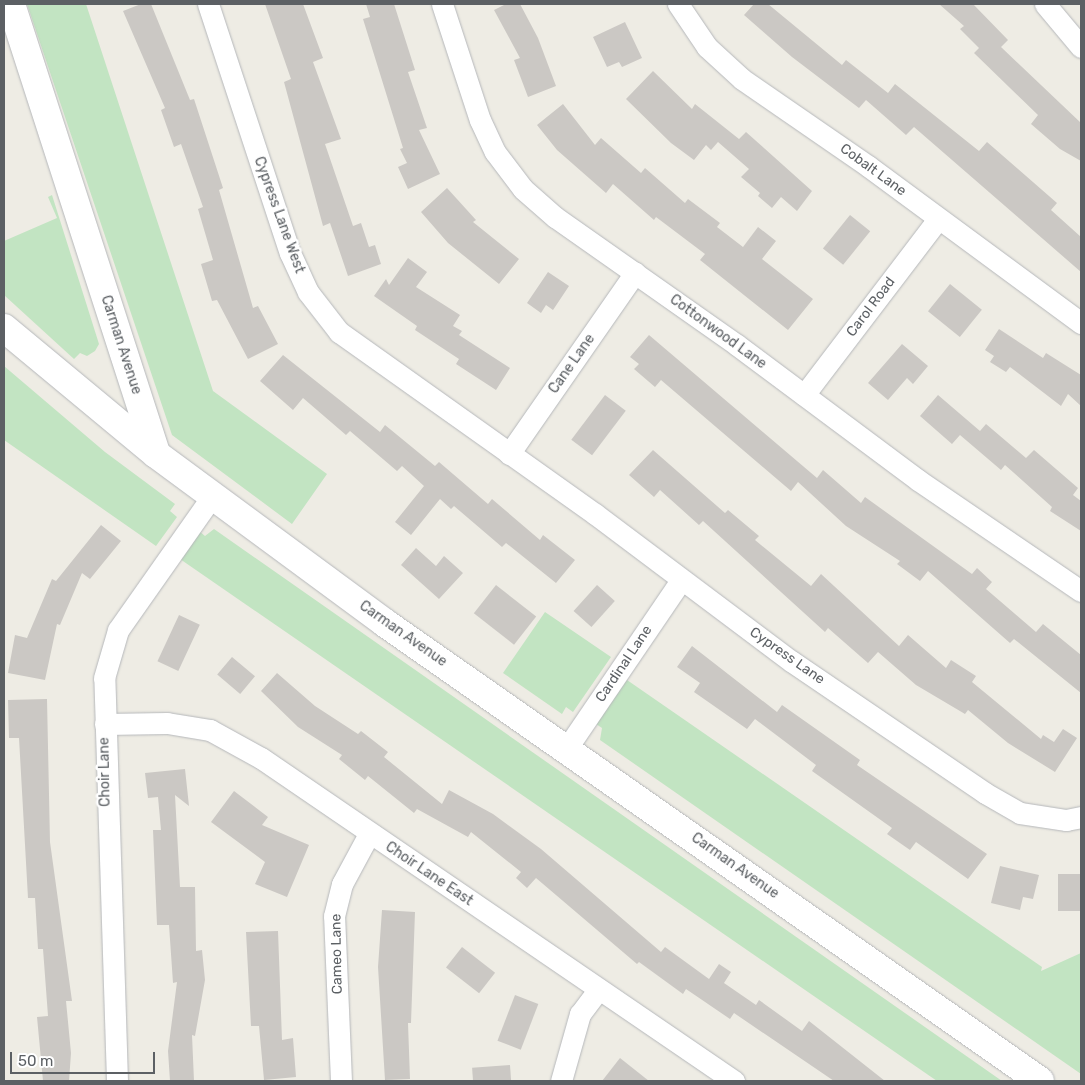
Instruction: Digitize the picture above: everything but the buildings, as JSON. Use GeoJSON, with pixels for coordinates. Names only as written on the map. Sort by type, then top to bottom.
{"type":"FeatureCollection","features":[{"type":"Feature","properties":{"kind":"main road","name":"Carman Avenue"},"geometry":{"type":"LineString","coordinates":[[11,4],[156,454],[385,623],[567,748],[1040,1081]]}},
{"type":"Feature","properties":{"kind":"main road"},"geometry":{"type":"LineString","coordinates":[[4,328],[156,454]]}},
{"type":"Feature","properties":{"kind":"street","name":"Cypress Lane West"},"geometry":{"type":"LineString","coordinates":[[208,4],[290,253],[308,292],[346,338],[509,454]]}},
{"type":"Feature","properties":{"kind":"street","name":"Cottonwood Lane"},"geometry":{"type":"LineString","coordinates":[[442,4],[480,120],[495,152],[523,189],[555,217],[804,395],[918,480],[1081,591]]}},
{"type":"Feature","properties":{"kind":"street","name":"Cobalt Lane"},"geometry":{"type":"LineString","coordinates":[[678,4],[706,47],[742,79],[1081,323]]}},
{"type":"Feature","properties":{"kind":"street"},"geometry":{"type":"LineString","coordinates":[[1046,4],[1081,47]]}},
{"type":"Feature","properties":{"kind":"street","name":"Carol Road"},"geometry":{"type":"LineString","coordinates":[[804,395],[938,219]]}},
{"type":"Feature","properties":{"kind":"street","name":"Cane Lane"},"geometry":{"type":"LineString","coordinates":[[509,454],[635,273]]}},
{"type":"Feature","properties":{"kind":"street","name":"Cypress Lane"},"geometry":{"type":"LineString","coordinates":[[509,454],[681,580],[986,794],[1020,813],[1066,820],[1081,817]]}},
{"type":"Feature","properties":{"kind":"street","name":"Choir Lane"},"geometry":{"type":"LineString","coordinates":[[117,1081],[104,678],[118,630],[213,495]]}},
{"type":"Feature","properties":{"kind":"street","name":"Cardinal Lane"},"geometry":{"type":"LineString","coordinates":[[567,748],[681,580]]}},
{"type":"Feature","properties":{"kind":"street","name":"Choir Lane East"},"geometry":{"type":"LineString","coordinates":[[105,724],[167,723],[210,730],[261,758],[369,834],[734,1081]]}},
{"type":"Feature","properties":{"kind":"street","name":"Cameo Lane"},"geometry":{"type":"LineString","coordinates":[[341,1081],[334,916],[342,884],[369,834]]}},
{"type":"Feature","properties":{"kind":"street"},"geometry":{"type":"LineString","coordinates":[[561,1081],[580,1014],[599,989]]}},
{"type":"Feature","properties":{"kind":"green space"},"geometry":{"type":"Polygon","coordinates":[[[27,4],[86,4],[213,391],[327,474],[292,524],[172,435],[27,4]]]}},
{"type":"Feature","properties":{"kind":"green space"},"geometry":{"type":"Polygon","coordinates":[[[52,195],[99,344],[95,351],[87,356],[80,353],[74,359],[4,295],[4,241],[57,218],[48,197],[52,195]]]}},
{"type":"Feature","properties":{"kind":"green space"},"geometry":{"type":"Polygon","coordinates":[[[4,366],[105,452],[175,504],[170,511],[177,517],[156,546],[4,440],[4,366]]]}},
{"type":"Feature","properties":{"kind":"green space"},"geometry":{"type":"Polygon","coordinates":[[[214,529],[1002,1081],[937,1081],[180,559],[199,531],[205,536],[214,529]]]}},
{"type":"Feature","properties":{"kind":"green space"},"geometry":{"type":"Polygon","coordinates":[[[545,612],[611,657],[573,712],[566,707],[562,714],[503,673],[545,612]]]}},
{"type":"Feature","properties":{"kind":"green space"},"geometry":{"type":"Polygon","coordinates":[[[627,680],[1042,967],[1041,971],[1081,953],[1081,1074],[600,740],[602,728],[596,724],[627,680]]]}}]}
